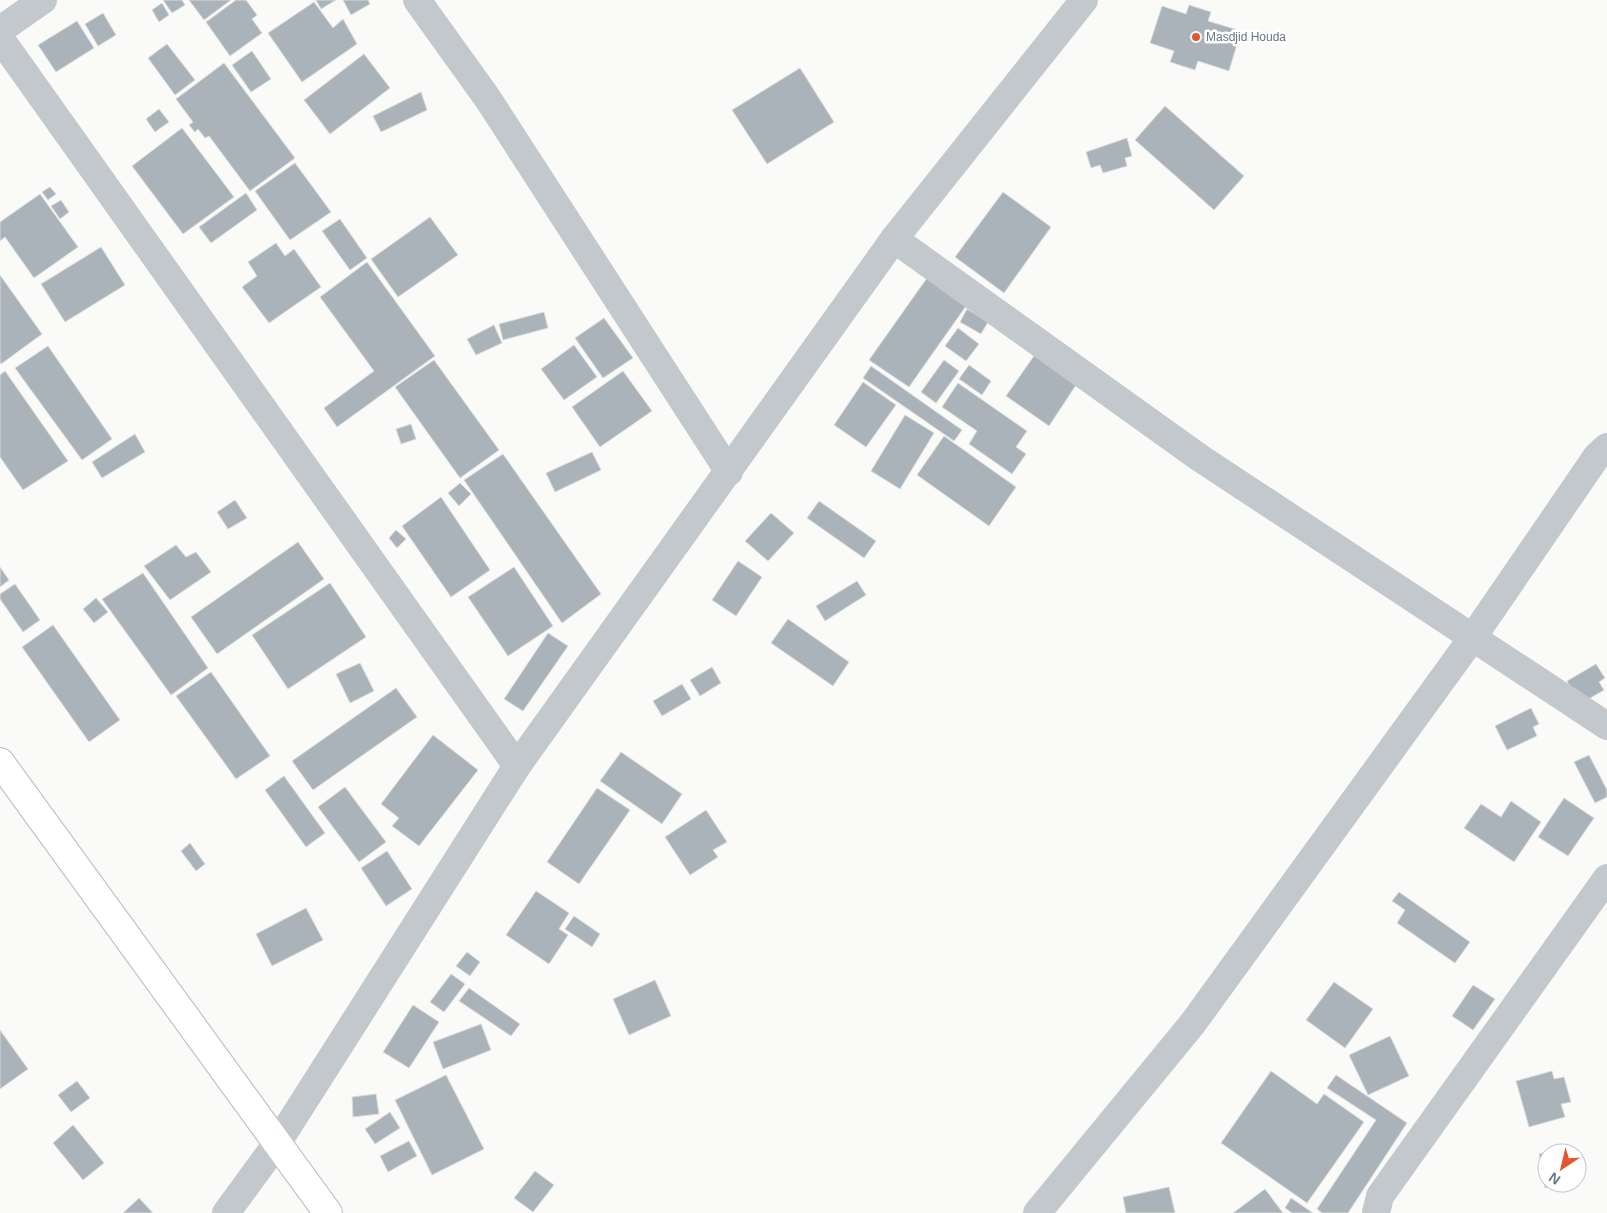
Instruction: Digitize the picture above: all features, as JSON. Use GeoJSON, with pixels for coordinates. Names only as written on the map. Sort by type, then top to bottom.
{"type":"FeatureCollection","features":[{"type":"Feature","properties":{"kind":"street"},"geometry":{"type":"LineString","coordinates":[[0,30],[43,0]]}},
{"type":"Feature","properties":{"kind":"street"},"geometry":{"type":"LineString","coordinates":[[417,0],[488,99],[728,472]]}},
{"type":"Feature","properties":{"kind":"street"},"geometry":{"type":"LineString","coordinates":[[226,1213],[278,1142],[517,766],[894,239],[1084,0]]}},
{"type":"Feature","properties":{"kind":"street"},"geometry":{"type":"LineString","coordinates":[[0,38],[517,766]]}},
{"type":"Feature","properties":{"kind":"street"},"geometry":{"type":"LineString","coordinates":[[894,239],[1200,458],[1607,726]]}},
{"type":"Feature","properties":{"kind":"street"},"geometry":{"type":"LineString","coordinates":[[1037,1213],[1193,1023],[1473,637],[1597,456],[1607,447]]}},
{"type":"Feature","properties":{"kind":"street"},"geometry":{"type":"LineString","coordinates":[[0,762],[328,1213]]}},
{"type":"Feature","properties":{"kind":"street"},"geometry":{"type":"LineString","coordinates":[[1376,1213],[1380,1196],[1607,878]]}},
{"type":"Feature","properties":{"kind":"building"},"geometry":{"type":"Polygon","coordinates":[[[163,0],[182,0],[185,5],[172,13],[163,0]]]}},
{"type":"Feature","properties":{"kind":"building"},"geometry":{"type":"Polygon","coordinates":[[[189,0],[231,0],[204,20],[189,0]]]}},
{"type":"Feature","properties":{"kind":"building"},"geometry":{"type":"Polygon","coordinates":[[[236,0],[246,0],[257,15],[252,19],[262,33],[230,56],[206,22],[236,0]]]}},
{"type":"Feature","properties":{"kind":"building"},"geometry":{"type":"Polygon","coordinates":[[[316,0],[336,0],[321,9],[316,0]]]}},
{"type":"Feature","properties":{"kind":"building"},"geometry":{"type":"Polygon","coordinates":[[[343,0],[368,0],[370,4],[351,15],[343,0]]]}},
{"type":"Feature","properties":{"kind":"building"},"geometry":{"type":"Polygon","coordinates":[[[314,2],[333,28],[343,19],[357,44],[302,82],[268,33],[314,2]]]}},
{"type":"Feature","properties":{"kind":"building"},"geometry":{"type":"Polygon","coordinates":[[[162,3],[169,15],[159,22],[152,10],[162,3]]]}},
{"type":"Feature","properties":{"kind":"building","name":"Masdjid Houda"},"geometry":{"type":"Polygon","coordinates":[[[1189,5],[1211,12],[1208,21],[1241,31],[1229,71],[1198,61],[1195,70],[1170,62],[1174,51],[1150,43],[1162,6],[1186,14],[1189,5]]]}},
{"type":"Feature","properties":{"kind":"building"},"geometry":{"type":"Polygon","coordinates":[[[103,13],[116,35],[98,46],[85,24],[103,13]]]}},
{"type":"Feature","properties":{"kind":"building"},"geometry":{"type":"Polygon","coordinates":[[[77,21],[94,48],[56,72],[38,45],[77,21]]]}},
{"type":"Feature","properties":{"kind":"building"},"geometry":{"type":"Polygon","coordinates":[[[167,44],[195,80],[175,95],[148,58],[167,44]]]}},
{"type":"Feature","properties":{"kind":"building"},"geometry":{"type":"Polygon","coordinates":[[[252,51],[271,79],[251,92],[232,65],[252,51]]]}},
{"type":"Feature","properties":{"kind":"building"},"geometry":{"type":"Polygon","coordinates":[[[364,54],[390,88],[330,134],[304,100],[364,54]]]}},
{"type":"Feature","properties":{"kind":"building"},"geometry":{"type":"Polygon","coordinates":[[[224,63],[295,158],[250,191],[209,136],[205,138],[198,129],[195,132],[189,125],[193,122],[176,99],[224,63]]]}},
{"type":"Feature","properties":{"kind":"building"},"geometry":{"type":"Polygon","coordinates":[[[800,68],[834,122],[767,164],[732,110],[800,68]]]}},
{"type":"Feature","properties":{"kind":"building"},"geometry":{"type":"Polygon","coordinates":[[[421,92],[427,110],[381,132],[373,116],[421,92]]]}},
{"type":"Feature","properties":{"kind":"building"},"geometry":{"type":"Polygon","coordinates":[[[1165,106],[1244,176],[1214,210],[1135,140],[1165,106]]]}},
{"type":"Feature","properties":{"kind":"building"},"geometry":{"type":"Polygon","coordinates":[[[159,109],[169,122],[155,132],[146,119],[159,109]]]}},
{"type":"Feature","properties":{"kind":"building"},"geometry":{"type":"Polygon","coordinates":[[[182,128],[234,197],[183,234],[132,166],[182,128]]]}},
{"type":"Feature","properties":{"kind":"building"},"geometry":{"type":"Polygon","coordinates":[[[1127,138],[1132,156],[1125,158],[1127,166],[1103,173],[1100,165],[1091,168],[1086,152],[1127,138]]]}},
{"type":"Feature","properties":{"kind":"building"},"geometry":{"type":"Polygon","coordinates":[[[295,163],[331,212],[290,240],[255,191],[295,163]]]}},
{"type":"Feature","properties":{"kind":"building"},"geometry":{"type":"Polygon","coordinates":[[[50,187],[56,194],[48,200],[42,192],[50,187]]]}},
{"type":"Feature","properties":{"kind":"building"},"geometry":{"type":"Polygon","coordinates":[[[1003,192],[1051,227],[1004,293],[955,257],[1003,192]]]}},
{"type":"Feature","properties":{"kind":"building"},"geometry":{"type":"Polygon","coordinates":[[[246,193],[257,210],[211,243],[199,227],[246,193]]]}},
{"type":"Feature","properties":{"kind":"building"},"geometry":{"type":"Polygon","coordinates":[[[40,194],[78,247],[34,278],[5,237],[0,241],[0,222],[40,194]]]}},
{"type":"Feature","properties":{"kind":"building"},"geometry":{"type":"Polygon","coordinates":[[[61,200],[69,212],[60,219],[51,206],[61,200]]]}},
{"type":"Feature","properties":{"kind":"building"},"geometry":{"type":"Polygon","coordinates":[[[430,217],[458,255],[398,297],[371,259],[430,217]]]}},
{"type":"Feature","properties":{"kind":"building"},"geometry":{"type":"Polygon","coordinates":[[[340,219],[367,258],[350,270],[322,231],[340,219]]]}},
{"type":"Feature","properties":{"kind":"building"},"geometry":{"type":"Polygon","coordinates":[[[276,243],[285,256],[294,249],[321,287],[269,323],[242,287],[257,276],[248,262],[276,243]]]}},
{"type":"Feature","properties":{"kind":"building"},"geometry":{"type":"Polygon","coordinates":[[[101,247],[125,285],[65,322],[41,284],[101,247]]]}},
{"type":"Feature","properties":{"kind":"building"},"geometry":{"type":"Polygon","coordinates":[[[367,262],[435,356],[337,427],[324,408],[374,371],[320,297],[367,262]]]}},
{"type":"Feature","properties":{"kind":"building"},"geometry":{"type":"Polygon","coordinates":[[[0,275],[42,334],[1,364],[0,362],[0,275]]]}},
{"type":"Feature","properties":{"kind":"building"},"geometry":{"type":"Polygon","coordinates":[[[927,278],[966,306],[909,387],[869,360],[927,278]]]}},
{"type":"Feature","properties":{"kind":"building"},"geometry":{"type":"Polygon","coordinates":[[[967,309],[988,322],[981,334],[960,322],[967,309]]]}},
{"type":"Feature","properties":{"kind":"building"},"geometry":{"type":"Polygon","coordinates":[[[544,312],[548,328],[503,340],[499,324],[544,312]]]}},
{"type":"Feature","properties":{"kind":"building"},"geometry":{"type":"Polygon","coordinates":[[[604,318],[633,358],[603,378],[575,338],[604,318]]]}},
{"type":"Feature","properties":{"kind":"building"},"geometry":{"type":"Polygon","coordinates":[[[494,325],[502,343],[476,355],[467,339],[494,325]]]}},
{"type":"Feature","properties":{"kind":"building"},"geometry":{"type":"Polygon","coordinates":[[[958,328],[979,344],[966,361],[945,346],[958,328]]]}},
{"type":"Feature","properties":{"kind":"building"},"geometry":{"type":"Polygon","coordinates":[[[574,345],[597,377],[564,400],[541,369],[574,345]]]}},
{"type":"Feature","properties":{"kind":"building"},"geometry":{"type":"Polygon","coordinates":[[[48,346],[112,439],[82,460],[15,368],[48,346]]]}},
{"type":"Feature","properties":{"kind":"building"},"geometry":{"type":"Polygon","coordinates":[[[1036,353],[1078,382],[1049,426],[1006,396],[1036,353]]]}},
{"type":"Feature","properties":{"kind":"building"},"geometry":{"type":"Polygon","coordinates":[[[434,360],[499,450],[460,478],[395,387],[434,360]]]}},
{"type":"Feature","properties":{"kind":"building"},"geometry":{"type":"Polygon","coordinates":[[[944,360],[959,371],[936,403],[921,392],[944,360]]]}},
{"type":"Feature","properties":{"kind":"building"},"geometry":{"type":"Polygon","coordinates":[[[969,365],[991,381],[982,395],[959,379],[969,365]]]}},
{"type":"Feature","properties":{"kind":"building"},"geometry":{"type":"Polygon","coordinates":[[[871,366],[962,430],[954,441],[863,378],[871,366]]]}},
{"type":"Feature","properties":{"kind":"building"},"geometry":{"type":"Polygon","coordinates":[[[5,371],[68,461],[23,490],[0,457],[0,375],[5,371]]]}},
{"type":"Feature","properties":{"kind":"building"},"geometry":{"type":"Polygon","coordinates":[[[623,371],[652,411],[600,447],[572,407],[623,371]]]}},
{"type":"Feature","properties":{"kind":"building"},"geometry":{"type":"Polygon","coordinates":[[[863,382],[896,405],[866,447],[834,425],[863,382]]]}},
{"type":"Feature","properties":{"kind":"building"},"geometry":{"type":"Polygon","coordinates":[[[958,383],[1027,431],[1016,447],[1026,454],[1012,474],[969,444],[977,431],[942,407],[958,383]]]}},
{"type":"Feature","properties":{"kind":"building"},"geometry":{"type":"Polygon","coordinates":[[[905,415],[934,433],[900,489],[871,471],[905,415]]]}},
{"type":"Feature","properties":{"kind":"building"},"geometry":{"type":"Polygon","coordinates":[[[411,424],[416,439],[401,444],[396,429],[411,424]]]}},
{"type":"Feature","properties":{"kind":"building"},"geometry":{"type":"Polygon","coordinates":[[[135,434],[145,452],[102,478],[92,462],[135,434]]]}},
{"type":"Feature","properties":{"kind":"building"},"geometry":{"type":"Polygon","coordinates":[[[944,436],[1016,487],[989,526],[917,475],[944,436]]]}},
{"type":"Feature","properties":{"kind":"building"},"geometry":{"type":"Polygon","coordinates":[[[592,452],[601,470],[555,492],[546,473],[592,452]]]}},
{"type":"Feature","properties":{"kind":"building"},"geometry":{"type":"Polygon","coordinates":[[[503,454],[601,594],[562,623],[464,480],[503,454]]]}},
{"type":"Feature","properties":{"kind":"building"},"geometry":{"type":"Polygon","coordinates":[[[460,483],[471,494],[459,506],[448,493],[460,483]]]}},
{"type":"Feature","properties":{"kind":"building"},"geometry":{"type":"Polygon","coordinates":[[[441,497],[490,570],[451,597],[402,526],[441,497]]]}},
{"type":"Feature","properties":{"kind":"building"},"geometry":{"type":"Polygon","coordinates":[[[235,500],[247,518],[228,529],[217,512],[235,500]]]}},
{"type":"Feature","properties":{"kind":"building"},"geometry":{"type":"Polygon","coordinates":[[[819,501],[876,541],[864,558],[807,518],[819,501]]]}},
{"type":"Feature","properties":{"kind":"building"},"geometry":{"type":"Polygon","coordinates":[[[771,513],[794,533],[768,561],[745,541],[771,513]]]}},
{"type":"Feature","properties":{"kind":"building"},"geometry":{"type":"Polygon","coordinates":[[[396,530],[406,539],[397,548],[389,538],[396,530]]]}},
{"type":"Feature","properties":{"kind":"building"},"geometry":{"type":"Polygon","coordinates":[[[298,542],[324,579],[217,654],[191,617],[298,542]]]}},
{"type":"Feature","properties":{"kind":"building"},"geometry":{"type":"Polygon","coordinates":[[[176,545],[186,557],[196,552],[211,572],[170,600],[144,566],[176,545]]]}},
{"type":"Feature","properties":{"kind":"building"},"geometry":{"type":"Polygon","coordinates":[[[738,561],[762,577],[736,616],[712,600],[738,561]]]}},
{"type":"Feature","properties":{"kind":"building"},"geometry":{"type":"Polygon","coordinates":[[[0,567],[9,580],[0,587],[0,567]]]}},
{"type":"Feature","properties":{"kind":"building"},"geometry":{"type":"Polygon","coordinates":[[[514,567],[553,626],[508,656],[468,597],[514,567]]]}},
{"type":"Feature","properties":{"kind":"building"},"geometry":{"type":"Polygon","coordinates":[[[143,573],[208,668],[171,695],[102,599],[143,573]]]}},
{"type":"Feature","properties":{"kind":"building"},"geometry":{"type":"Polygon","coordinates":[[[857,581],[866,595],[825,621],[816,606],[857,581]]]}},
{"type":"Feature","properties":{"kind":"building"},"geometry":{"type":"Polygon","coordinates":[[[330,583],[366,637],[288,689],[252,635],[330,583]]]}},
{"type":"Feature","properties":{"kind":"building"},"geometry":{"type":"Polygon","coordinates":[[[15,584],[40,620],[23,632],[0,599],[0,594],[15,584]]]}},
{"type":"Feature","properties":{"kind":"building"},"geometry":{"type":"Polygon","coordinates":[[[96,598],[108,612],[94,623],[83,609],[96,598]]]}},
{"type":"Feature","properties":{"kind":"building"},"geometry":{"type":"Polygon","coordinates":[[[788,619],[849,662],[833,686],[771,643],[788,619]]]}},
{"type":"Feature","properties":{"kind":"building"},"geometry":{"type":"Polygon","coordinates":[[[53,625],[120,720],[89,742],[22,647],[53,625]]]}},
{"type":"Feature","properties":{"kind":"building"},"geometry":{"type":"Polygon","coordinates":[[[548,633],[568,646],[523,711],[504,699],[548,633]]]}},
{"type":"Feature","properties":{"kind":"building"},"geometry":{"type":"Polygon","coordinates":[[[360,663],[374,691],[350,703],[336,674],[360,663]]]}},
{"type":"Feature","properties":{"kind":"building"},"geometry":{"type":"Polygon","coordinates":[[[1596,664],[1605,678],[1599,682],[1604,690],[1580,704],[1567,681],[1596,664]]]}},
{"type":"Feature","properties":{"kind":"building"},"geometry":{"type":"Polygon","coordinates":[[[712,667],[721,683],[700,696],[690,680],[712,667]]]}},
{"type":"Feature","properties":{"kind":"building"},"geometry":{"type":"Polygon","coordinates":[[[211,672],[270,756],[236,779],[176,696],[211,672]]]}},
{"type":"Feature","properties":{"kind":"building"},"geometry":{"type":"Polygon","coordinates":[[[682,684],[691,699],[662,716],[653,701],[682,684]]]}},
{"type":"Feature","properties":{"kind":"building"},"geometry":{"type":"Polygon","coordinates":[[[396,688],[417,717],[313,790],[292,761],[396,688]]]}},
{"type":"Feature","properties":{"kind":"building"},"geometry":{"type":"Polygon","coordinates":[[[1531,708],[1539,724],[1533,727],[1537,736],[1507,750],[1495,726],[1531,708]]]}},
{"type":"Feature","properties":{"kind":"building"},"geometry":{"type":"Polygon","coordinates":[[[433,735],[478,770],[419,846],[392,826],[399,818],[381,804],[433,735]]]}},
{"type":"Feature","properties":{"kind":"building"},"geometry":{"type":"Polygon","coordinates":[[[621,752],[682,794],[662,824],[600,781],[621,752]]]}},
{"type":"Feature","properties":{"kind":"building"},"geometry":{"type":"Polygon","coordinates":[[[1589,755],[1607,790],[1607,797],[1595,803],[1574,762],[1589,755]]]}},
{"type":"Feature","properties":{"kind":"building"},"geometry":{"type":"Polygon","coordinates":[[[284,776],[325,833],[306,847],[265,790],[284,776]]]}},
{"type":"Feature","properties":{"kind":"building"},"geometry":{"type":"Polygon","coordinates":[[[345,787],[386,842],[359,862],[318,807],[345,787]]]}},
{"type":"Feature","properties":{"kind":"building"},"geometry":{"type":"Polygon","coordinates":[[[597,788],[630,810],[579,884],[547,862],[597,788]]]}},
{"type":"Feature","properties":{"kind":"building"},"geometry":{"type":"Polygon","coordinates":[[[1564,798],[1594,818],[1568,856],[1538,837],[1564,798]]]}},
{"type":"Feature","properties":{"kind":"building"},"geometry":{"type":"Polygon","coordinates":[[[1511,801],[1541,822],[1514,862],[1464,828],[1481,804],[1501,817],[1511,801]]]}},
{"type":"Feature","properties":{"kind":"building"},"geometry":{"type":"Polygon","coordinates":[[[706,810],[727,842],[713,850],[718,857],[690,875],[665,837],[706,810]]]}},
{"type":"Feature","properties":{"kind":"building"},"geometry":{"type":"Polygon","coordinates":[[[190,843],[205,864],[196,871],[181,851],[190,843]]]}},
{"type":"Feature","properties":{"kind":"building"},"geometry":{"type":"Polygon","coordinates":[[[387,851],[412,889],[386,906],[361,868],[387,851]]]}},
{"type":"Feature","properties":{"kind":"building"},"geometry":{"type":"Polygon","coordinates":[[[536,891],[569,913],[559,929],[568,935],[549,964],[506,935],[536,891]]]}},
{"type":"Feature","properties":{"kind":"building"},"geometry":{"type":"Polygon","coordinates":[[[1399,892],[1470,942],[1455,963],[1397,923],[1405,910],[1392,901],[1399,892]]]}},
{"type":"Feature","properties":{"kind":"building"},"geometry":{"type":"Polygon","coordinates":[[[306,908],[323,940],[272,966],[256,934],[306,908]]]}},
{"type":"Feature","properties":{"kind":"building"},"geometry":{"type":"Polygon","coordinates":[[[574,916],[600,934],[592,947],[565,929],[574,916]]]}},
{"type":"Feature","properties":{"kind":"building"},"geometry":{"type":"Polygon","coordinates":[[[467,952],[480,962],[470,976],[456,966],[467,952]]]}},
{"type":"Feature","properties":{"kind":"building"},"geometry":{"type":"Polygon","coordinates":[[[451,974],[465,984],[444,1012],[430,1002],[451,974]]]}},
{"type":"Feature","properties":{"kind":"building"},"geometry":{"type":"Polygon","coordinates":[[[655,980],[671,1016],[629,1035],[613,999],[655,980]]]}},
{"type":"Feature","properties":{"kind":"building"},"geometry":{"type":"Polygon","coordinates":[[[1334,982],[1373,1009],[1345,1048],[1306,1020],[1334,982]]]}},
{"type":"Feature","properties":{"kind":"building"},"geometry":{"type":"Polygon","coordinates":[[[1473,985],[1495,999],[1473,1030],[1452,1016],[1473,985]]]}},
{"type":"Feature","properties":{"kind":"building"},"geometry":{"type":"Polygon","coordinates":[[[469,988],[520,1024],[511,1036],[459,1001],[469,988]]]}},
{"type":"Feature","properties":{"kind":"building"},"geometry":{"type":"Polygon","coordinates":[[[413,1005],[439,1022],[409,1068],[383,1052],[413,1005]]]}},
{"type":"Feature","properties":{"kind":"building"},"geometry":{"type":"Polygon","coordinates":[[[481,1024],[491,1050],[443,1069],[433,1042],[481,1024]]]}},
{"type":"Feature","properties":{"kind":"building"},"geometry":{"type":"Polygon","coordinates":[[[0,1030],[28,1069],[0,1089],[0,1030]]]}},
{"type":"Feature","properties":{"kind":"building"},"geometry":{"type":"Polygon","coordinates":[[[1390,1036],[1409,1076],[1368,1095],[1349,1055],[1390,1036]]]}},
{"type":"Feature","properties":{"kind":"building"},"geometry":{"type":"Polygon","coordinates":[[[1271,1071],[1317,1104],[1324,1094],[1364,1122],[1307,1203],[1221,1143],[1271,1071]]]}},
{"type":"Feature","properties":{"kind":"building"},"geometry":{"type":"Polygon","coordinates":[[[1552,1071],[1554,1079],[1564,1077],[1571,1102],[1561,1104],[1565,1117],[1529,1127],[1516,1081],[1552,1071]]]}},
{"type":"Feature","properties":{"kind":"building"},"geometry":{"type":"Polygon","coordinates":[[[446,1075],[484,1149],[432,1175],[395,1100],[446,1075]]]}},
{"type":"Feature","properties":{"kind":"building"},"geometry":{"type":"Polygon","coordinates":[[[1336,1075],[1407,1123],[1348,1213],[1322,1213],[1317,1209],[1376,1120],[1327,1088],[1336,1075]]]}},
{"type":"Feature","properties":{"kind":"building"},"geometry":{"type":"Polygon","coordinates":[[[77,1081],[90,1098],[71,1112],[58,1095],[77,1081]]]}},
{"type":"Feature","properties":{"kind":"building"},"geometry":{"type":"Polygon","coordinates":[[[376,1094],[379,1114],[353,1117],[352,1097],[376,1094]]]}},
{"type":"Feature","properties":{"kind":"building"},"geometry":{"type":"Polygon","coordinates":[[[390,1112],[400,1128],[375,1144],[365,1129],[390,1112]]]}},
{"type":"Feature","properties":{"kind":"building"},"geometry":{"type":"Polygon","coordinates":[[[73,1125],[104,1163],[83,1180],[53,1143],[73,1125]]]}},
{"type":"Feature","properties":{"kind":"building"},"geometry":{"type":"Polygon","coordinates":[[[409,1141],[417,1156],[388,1172],[380,1156],[409,1141]]]}},
{"type":"Feature","properties":{"kind":"building"},"geometry":{"type":"Polygon","coordinates":[[[535,1171],[554,1185],[533,1212],[514,1198],[535,1171]]]}},
{"type":"Feature","properties":{"kind":"building"},"geometry":{"type":"Polygon","coordinates":[[[1169,1187],[1175,1213],[1126,1213],[1123,1197],[1169,1187]]]}},
{"type":"Feature","properties":{"kind":"building"},"geometry":{"type":"Polygon","coordinates":[[[1265,1189],[1283,1213],[1233,1213],[1265,1189]]]}},
{"type":"Feature","properties":{"kind":"building"},"geometry":{"type":"Polygon","coordinates":[[[139,1198],[153,1213],[123,1213],[139,1198]]]}},
{"type":"Feature","properties":{"kind":"building"},"geometry":{"type":"Polygon","coordinates":[[[1291,1198],[1313,1213],[1292,1213],[1285,1208],[1291,1198]]]}},
{"type":"Feature","properties":{"kind":"place","name":"Masdjid Houda"},"geometry":{"type":"Point","coordinates":[1196,37]}}]}
